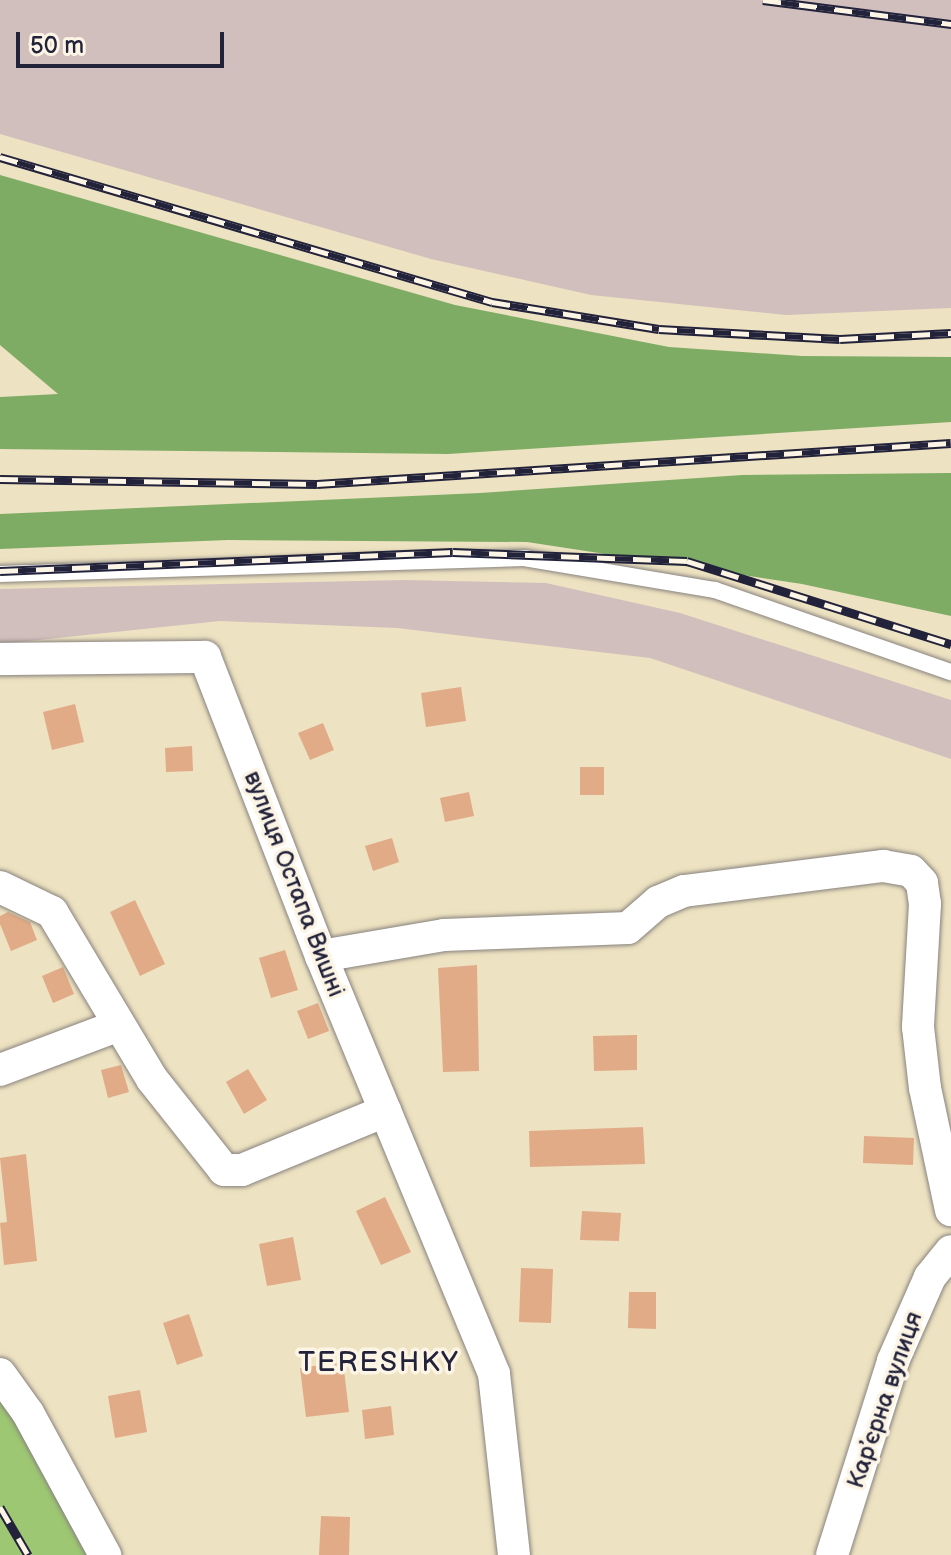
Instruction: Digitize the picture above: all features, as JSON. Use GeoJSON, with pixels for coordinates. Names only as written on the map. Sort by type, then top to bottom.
{"type":"FeatureCollection","features":[{"type":"Feature","properties":{"kind":"street","name":"вулиця Остапа Вишні"},"geometry":{"type":"LineString","coordinates":[[0,659],[205,657],[321,956],[494,1374],[514,1555]]}},
{"type":"Feature","properties":{"kind":"street"},"geometry":{"type":"LineString","coordinates":[[321,956],[444,935],[628,928],[658,902],[684,891],[883,866],[911,871],[922,883],[925,904],[918,1027],[925,1088],[951,1210]]}},
{"type":"Feature","properties":{"kind":"street"},"geometry":{"type":"LineString","coordinates":[[0,887],[52,912],[117,1026],[224,1170],[242,1170],[385,1111]]}},
{"type":"Feature","properties":{"kind":"street"},"geometry":{"type":"LineString","coordinates":[[0,1070],[117,1026]]}},
{"type":"Feature","properties":{"kind":"street","name":"Карʼєрна вулиця"},"geometry":{"type":"LineString","coordinates":[[832,1555],[893,1361],[930,1277],[951,1251]]}},
{"type":"Feature","properties":{"kind":"street"},"geometry":{"type":"LineString","coordinates":[[0,1374],[28,1413],[105,1555]]}},
{"type":"Feature","properties":{"kind":"lane"},"geometry":{"type":"LineString","coordinates":[[0,574],[524,558],[715,590],[951,672]]}},
{"type":"Feature","properties":{"kind":"shaded area"},"geometry":{"type":"Polygon","coordinates":[[[0,0],[951,0],[951,308],[786,315],[591,295],[431,259],[0,134],[0,0]]]}},
{"type":"Feature","properties":{"kind":"shaded area"},"geometry":{"type":"Polygon","coordinates":[[[404,580],[546,583],[680,613],[951,700],[951,759],[650,658],[397,628],[220,621],[0,644],[0,589],[404,580]]]}},
{"type":"Feature","properties":{"kind":"green space"},"geometry":{"type":"Polygon","coordinates":[[[0,175],[455,305],[669,347],[802,356],[951,357],[951,422],[448,454],[0,449],[0,397],[58,394],[0,345],[0,175]]]}},
{"type":"Feature","properties":{"kind":"green space"},"geometry":{"type":"Polygon","coordinates":[[[951,473],[951,616],[802,584],[527,542],[228,540],[0,549],[0,514],[480,493],[742,475],[951,473]]]}},
{"type":"Feature","properties":{"kind":"green space"},"geometry":{"type":"Polygon","coordinates":[[[0,1388],[98,1555],[0,1555],[0,1388]]]}},
{"type":"Feature","properties":{"kind":"building"},"geometry":{"type":"Polygon","coordinates":[[[461,687],[466,721],[426,727],[421,693],[461,687]]]}},
{"type":"Feature","properties":{"kind":"building"},"geometry":{"type":"Polygon","coordinates":[[[75,704],[84,742],[52,750],[43,712],[75,704]]]}},
{"type":"Feature","properties":{"kind":"building"},"geometry":{"type":"Polygon","coordinates":[[[323,723],[334,750],[310,760],[298,733],[323,723]]]}},
{"type":"Feature","properties":{"kind":"building"},"geometry":{"type":"Polygon","coordinates":[[[192,746],[193,771],[166,772],[165,748],[192,746]]]}},
{"type":"Feature","properties":{"kind":"building"},"geometry":{"type":"Polygon","coordinates":[[[580,767],[604,767],[604,795],[580,795],[580,767]]]}},
{"type":"Feature","properties":{"kind":"building"},"geometry":{"type":"Polygon","coordinates":[[[469,792],[474,816],[445,822],[440,798],[469,792]]]}},
{"type":"Feature","properties":{"kind":"building"},"geometry":{"type":"Polygon","coordinates":[[[392,838],[399,862],[373,871],[365,846],[392,838]]]}},
{"type":"Feature","properties":{"kind":"building"},"geometry":{"type":"Polygon","coordinates":[[[135,900],[165,964],[140,976],[110,912],[135,900]]]}},
{"type":"Feature","properties":{"kind":"building"},"geometry":{"type":"Polygon","coordinates":[[[8,912],[30,922],[37,940],[11,951],[0,924],[0,916],[8,912]]]}},
{"type":"Feature","properties":{"kind":"building"},"geometry":{"type":"Polygon","coordinates":[[[285,950],[298,990],[271,998],[259,958],[285,950]]]}},
{"type":"Feature","properties":{"kind":"building"},"geometry":{"type":"Polygon","coordinates":[[[477,965],[479,1071],[443,1072],[438,968],[477,965]]]}},
{"type":"Feature","properties":{"kind":"building"},"geometry":{"type":"Polygon","coordinates":[[[63,967],[74,994],[53,1003],[42,976],[63,967]]]}},
{"type":"Feature","properties":{"kind":"building"},"geometry":{"type":"Polygon","coordinates":[[[318,1003],[329,1031],[308,1039],[297,1011],[318,1003]]]}},
{"type":"Feature","properties":{"kind":"building"},"geometry":{"type":"Polygon","coordinates":[[[637,1035],[637,1070],[594,1071],[593,1036],[637,1035]]]}},
{"type":"Feature","properties":{"kind":"building"},"geometry":{"type":"Polygon","coordinates":[[[121,1065],[129,1092],[108,1098],[101,1070],[121,1065]]]}},
{"type":"Feature","properties":{"kind":"building"},"geometry":{"type":"Polygon","coordinates":[[[248,1069],[267,1100],[244,1114],[226,1082],[248,1069]]]}},
{"type":"Feature","properties":{"kind":"building"},"geometry":{"type":"Polygon","coordinates":[[[643,1127],[645,1164],[530,1167],[529,1131],[643,1127]]]}},
{"type":"Feature","properties":{"kind":"building"},"geometry":{"type":"Polygon","coordinates":[[[864,1136],[914,1138],[913,1165],[863,1163],[864,1136]]]}},
{"type":"Feature","properties":{"kind":"building"},"geometry":{"type":"Polygon","coordinates":[[[26,1154],[37,1261],[4,1265],[0,1223],[7,1222],[0,1158],[26,1154]]]}},
{"type":"Feature","properties":{"kind":"building"},"geometry":{"type":"Polygon","coordinates":[[[385,1197],[411,1252],[381,1265],[356,1211],[385,1197]]]}},
{"type":"Feature","properties":{"kind":"building"},"geometry":{"type":"Polygon","coordinates":[[[582,1211],[621,1213],[619,1241],[580,1240],[582,1211]]]}},
{"type":"Feature","properties":{"kind":"building"},"geometry":{"type":"Polygon","coordinates":[[[293,1237],[301,1280],[267,1286],[259,1244],[293,1237]]]}},
{"type":"Feature","properties":{"kind":"building"},"geometry":{"type":"Polygon","coordinates":[[[521,1268],[553,1269],[551,1323],[519,1322],[521,1268]]]}},
{"type":"Feature","properties":{"kind":"building"},"geometry":{"type":"Polygon","coordinates":[[[629,1292],[656,1292],[656,1329],[628,1328],[629,1292]]]}},
{"type":"Feature","properties":{"kind":"building"},"geometry":{"type":"Polygon","coordinates":[[[189,1314],[203,1356],[177,1365],[163,1323],[189,1314]]]}},
{"type":"Feature","properties":{"kind":"building"},"geometry":{"type":"Polygon","coordinates":[[[343,1362],[349,1412],[306,1417],[300,1368],[343,1362]]]}},
{"type":"Feature","properties":{"kind":"building"},"geometry":{"type":"Polygon","coordinates":[[[140,1390],[147,1432],[115,1438],[108,1396],[140,1390]]]}},
{"type":"Feature","properties":{"kind":"building"},"geometry":{"type":"Polygon","coordinates":[[[391,1406],[394,1435],[365,1439],[362,1410],[391,1406]]]}},
{"type":"Feature","properties":{"kind":"building"},"geometry":{"type":"Polygon","coordinates":[[[321,1516],[350,1517],[349,1555],[319,1555],[321,1516]]]}},
{"type":"Feature","properties":{"kind":"railway"},"geometry":{"type":"LineString","coordinates":[[763,0],[951,24]]}},
{"type":"Feature","properties":{"kind":"railway"},"geometry":{"type":"LineString","coordinates":[[0,157],[492,302],[659,329],[840,339],[951,333]]}},
{"type":"Feature","properties":{"kind":"railway"},"geometry":{"type":"LineString","coordinates":[[0,479],[317,484],[951,443]]}},
{"type":"Feature","properties":{"kind":"railway"},"geometry":{"type":"LineString","coordinates":[[0,571],[453,552],[687,561],[951,644]]}},
{"type":"Feature","properties":{"kind":"railway"},"geometry":{"type":"LineString","coordinates":[[0,1507],[28,1555]]}},
{"type":"Feature","properties":{"kind":"district","name":"TERESHKY"},"geometry":{"type":"Point","coordinates":[379,1363]}}]}
